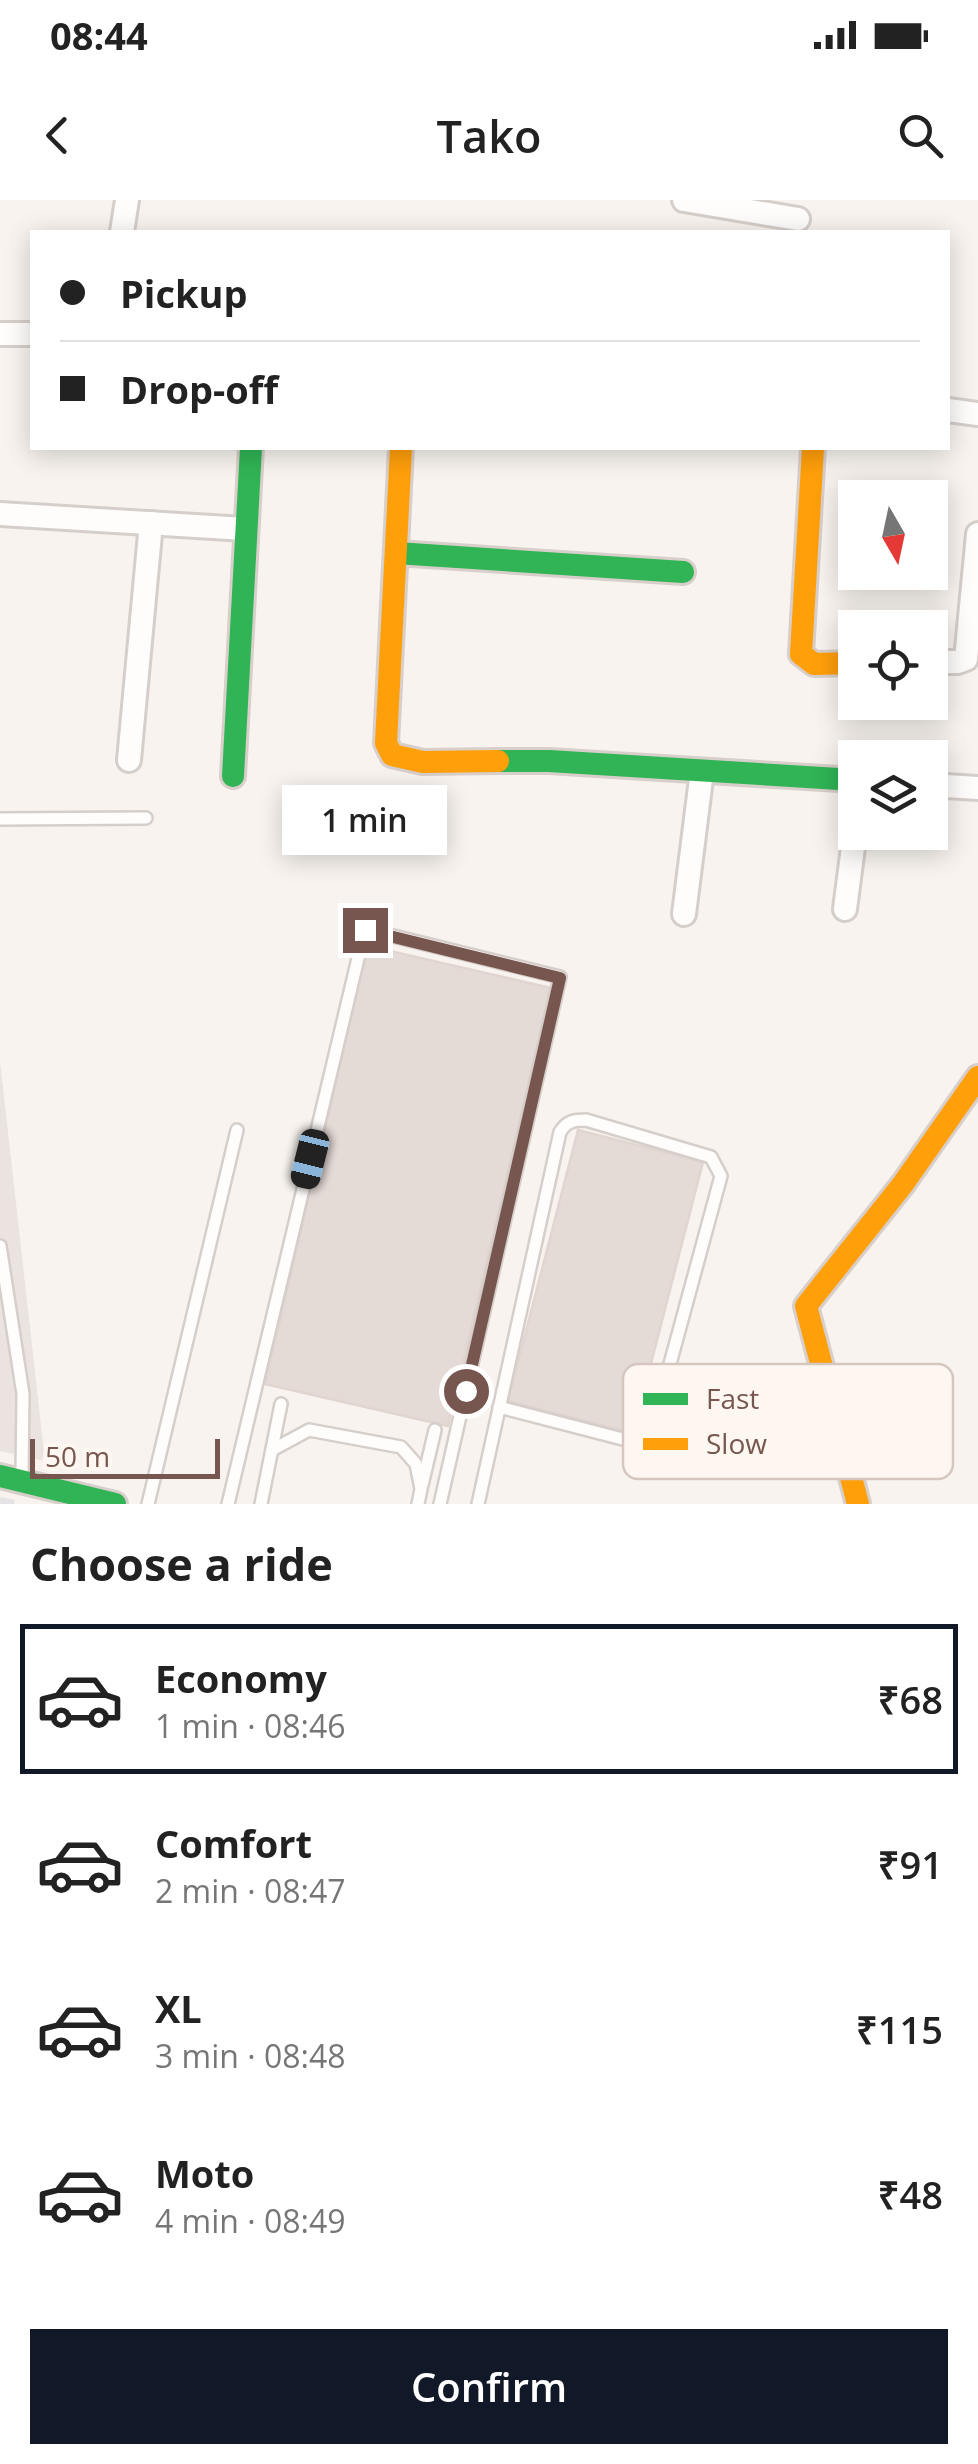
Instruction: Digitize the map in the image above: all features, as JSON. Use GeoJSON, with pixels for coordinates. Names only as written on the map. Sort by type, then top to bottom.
{"type":"FeatureCollection","features":[{"type":"Feature","properties":{"kind":"street"},"geometry":{"type":"LineString","coordinates":[[122,230],[127,200]]}},
{"type":"Feature","properties":{"kind":"street"},"geometry":{"type":"LineString","coordinates":[[684,200],[798,217]]}},
{"type":"Feature","properties":{"kind":"street"},"geometry":{"type":"LineString","coordinates":[[0,334],[30,334]]}},
{"type":"Feature","properties":{"kind":"street"},"geometry":{"type":"LineString","coordinates":[[950,410],[978,414]]}},
{"type":"Feature","properties":{"kind":"street"},"geometry":{"type":"LineString","coordinates":[[233,776],[251,450]]}},
{"type":"Feature","properties":{"kind":"street"},"geometry":{"type":"LineString","coordinates":[[401,450],[386,743],[392,755],[423,762],[550,762],[838,779]]}},
{"type":"Feature","properties":{"kind":"street"},"geometry":{"type":"LineString","coordinates":[[813,450],[801,654],[814,664],[838,664]]}},
{"type":"Feature","properties":{"kind":"street"},"geometry":{"type":"LineString","coordinates":[[0,514],[244,529]]}},
{"type":"Feature","properties":{"kind":"street"},"geometry":{"type":"LineString","coordinates":[[128,760],[151,523]]}},
{"type":"Feature","properties":{"kind":"street"},"geometry":{"type":"LineString","coordinates":[[948,660],[966,659],[978,534]]}},
{"type":"Feature","properties":{"kind":"street"},"geometry":{"type":"LineString","coordinates":[[396,554],[683,572]]}},
{"type":"Feature","properties":{"kind":"street"},"geometry":{"type":"LineString","coordinates":[[684,914],[702,771]]}},
{"type":"Feature","properties":{"kind":"street"},"geometry":{"type":"LineString","coordinates":[[948,786],[978,788]]}},
{"type":"Feature","properties":{"kind":"street"},"geometry":{"type":"LineString","coordinates":[[846,909],[853,850]]}},
{"type":"Feature","properties":{"kind":"street"},"geometry":{"type":"LineString","coordinates":[[821,1364],[806,1306],[903,1184],[978,1077]]}},
{"type":"Feature","properties":{"kind":"street"},"geometry":{"type":"LineString","coordinates":[[11,1478],[115,1504]]}},
{"type":"Feature","properties":{"kind":"street"},"geometry":{"type":"LineString","coordinates":[[851,1479],[858,1504]]}},
{"type":"Feature","properties":{"kind":"lane"},"geometry":{"type":"LineString","coordinates":[[0,820],[146,818]]}},
{"type":"Feature","properties":{"kind":"lane"},"geometry":{"type":"LineString","coordinates":[[228,1504],[365,930],[560,978],[440,1504]]}},
{"type":"Feature","properties":{"kind":"lane"},"geometry":{"type":"LineString","coordinates":[[478,1504],[560,1132],[565,1124],[586,1120],[711,1158],[720,1176],[670,1364]]}},
{"type":"Feature","properties":{"kind":"lane"},"geometry":{"type":"LineString","coordinates":[[148,1504],[237,1130]]}},
{"type":"Feature","properties":{"kind":"lane"},"geometry":{"type":"LineString","coordinates":[[0,1246],[23,1394],[11,1478]]}},
{"type":"Feature","properties":{"kind":"lane"},"geometry":{"type":"LineString","coordinates":[[262,1504],[281,1404]]}},
{"type":"Feature","properties":{"kind":"lane"},"geometry":{"type":"LineString","coordinates":[[499,1407],[623,1439]]}},
{"type":"Feature","properties":{"kind":"lane"},"geometry":{"type":"LineString","coordinates":[[272,1450],[309,1430],[401,1447],[416,1464],[421,1490]]}},
{"type":"Feature","properties":{"kind":"lane"},"geometry":{"type":"LineString","coordinates":[[418,1504],[436,1430]]}},
{"type":"Feature","properties":{"kind":"shaded area"},"geometry":{"type":"Polygon","coordinates":[[[0,1061],[45,1461],[0,1451],[0,1061]]]}},
{"type":"Feature","properties":{"kind":"building"},"geometry":{"type":"Polygon","coordinates":[[[368,946],[551,988],[448,1426],[265,1384],[368,946]]]}},
{"type":"Feature","properties":{"kind":"building"},"geometry":{"type":"Polygon","coordinates":[[[578,1130],[703,1162],[651,1364],[623,1364],[623,1430],[508,1401],[578,1130]]]}},
{"type":"Feature","properties":{"kind":"railway"},"geometry":{"type":"LineString","coordinates":[[0,1501],[14,1504]]}},
{"type":"Feature","properties":{"kind":"traffic: fast"},"geometry":{"type":"LineString","coordinates":[[233,776],[251,450]]}},
{"type":"Feature","properties":{"kind":"traffic: fast"},"geometry":{"type":"LineString","coordinates":[[396,553],[683,572]]}},
{"type":"Feature","properties":{"kind":"traffic: fast"},"geometry":{"type":"LineString","coordinates":[[498,761],[838,779]]}},
{"type":"Feature","properties":{"kind":"traffic: fast"},"geometry":{"type":"LineString","coordinates":[[0,1476],[115,1504]]}},
{"type":"Feature","properties":{"kind":"traffic: slow"},"geometry":{"type":"LineString","coordinates":[[401,450],[386,743],[392,755],[423,762],[498,761]]}},
{"type":"Feature","properties":{"kind":"traffic: slow"},"geometry":{"type":"LineString","coordinates":[[813,450],[801,654],[814,664],[838,663]]}},
{"type":"Feature","properties":{"kind":"traffic: slow"},"geometry":{"type":"LineString","coordinates":[[821,1364],[806,1306],[903,1184],[978,1077]]}},
{"type":"Feature","properties":{"kind":"traffic: slow"},"geometry":{"type":"LineString","coordinates":[[851,1479],[858,1504]]}},
{"type":"Feature","properties":{"kind":"route"},"geometry":{"type":"LineString","coordinates":[[365,930],[560,978],[466,1391]]}}]}
